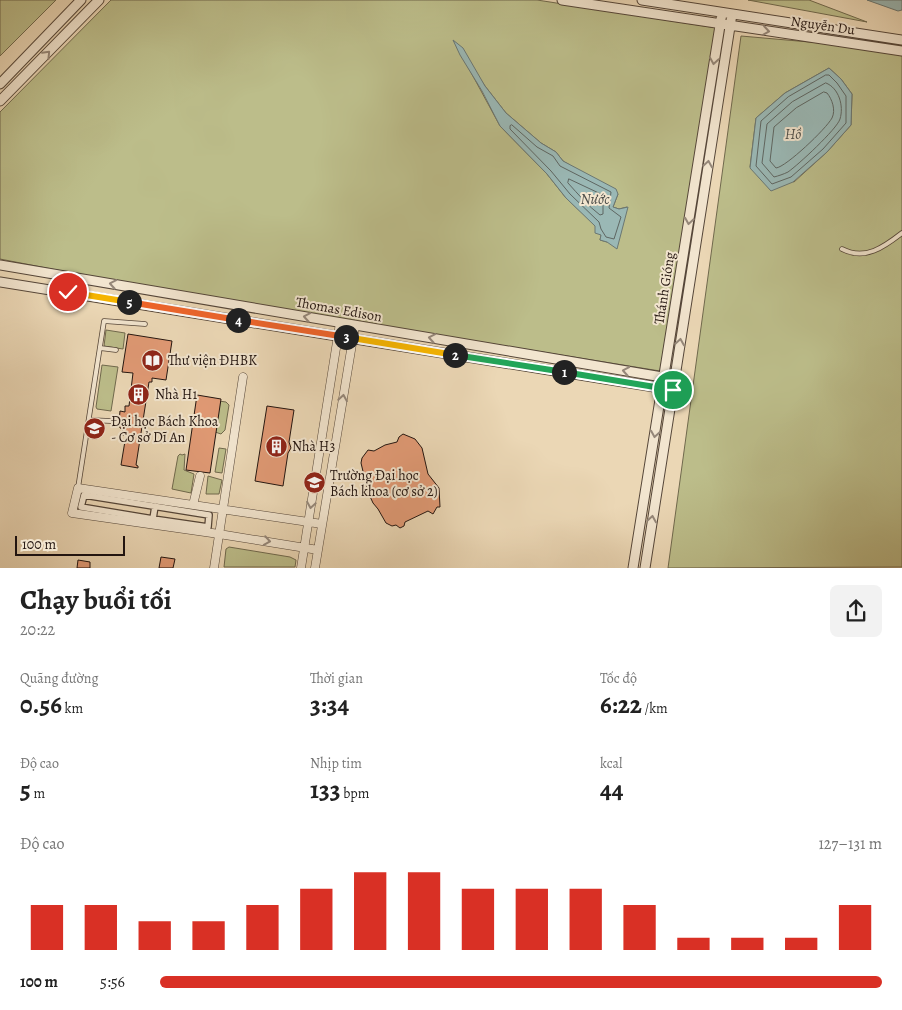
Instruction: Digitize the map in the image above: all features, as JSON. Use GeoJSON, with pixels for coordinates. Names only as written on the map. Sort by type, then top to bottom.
{"type":"FeatureCollection","features":[{"type":"Feature","properties":{"kind":"street"},"geometry":{"type":"LineString","coordinates":[[0,84],[82,0]]}},
{"type":"Feature","properties":{"kind":"street"},"geometry":{"type":"LineString","coordinates":[[0,101],[99,0]]}},
{"type":"Feature","properties":{"kind":"street","name":"Nguyễn Du"},"geometry":{"type":"LineString","coordinates":[[562,0],[573,0],[902,51]]}},
{"type":"Feature","properties":{"kind":"street","name":"Nguyễn Du"},"geometry":{"type":"LineString","coordinates":[[642,0],[902,40]]}},
{"type":"Feature","properties":{"kind":"street","name":"Thánh Gióng"},"geometry":{"type":"LineString","coordinates":[[633,568],[722,13]]}},
{"type":"Feature","properties":{"kind":"street","name":"Thánh Gióng"},"geometry":{"type":"LineString","coordinates":[[644,568],[732,14]]}},
{"type":"Feature","properties":{"kind":"street"},"geometry":{"type":"LineString","coordinates":[[63,19],[73,27]]}},
{"type":"Feature","properties":{"kind":"street"},"geometry":{"type":"LineString","coordinates":[[18,66],[27,74]]}},
{"type":"Feature","properties":{"kind":"street"},"geometry":{"type":"LineString","coordinates":[[695,184],[705,186]]}},
{"type":"Feature","properties":{"kind":"street","name":"Thomas Edison"},"geometry":{"type":"LineString","coordinates":[[0,266],[674,379]]}},
{"type":"Feature","properties":{"kind":"street","name":"Thomas Edison"},"geometry":{"type":"LineString","coordinates":[[0,282],[673,390]]}},
{"type":"Feature","properties":{"kind":"street"},"geometry":{"type":"LineString","coordinates":[[301,568],[340,323]]}},
{"type":"Feature","properties":{"kind":"street"},"geometry":{"type":"LineString","coordinates":[[315,568],[355,326]]}},
{"type":"Feature","properties":{"kind":"street"},"geometry":{"type":"LineString","coordinates":[[214,568],[243,377]]}},
{"type":"Feature","properties":{"kind":"street"},"geometry":{"type":"LineString","coordinates":[[325,420],[339,422]]}},
{"type":"Feature","properties":{"kind":"street"},"geometry":{"type":"LineString","coordinates":[[193,505],[200,476]]}},
{"type":"Feature","properties":{"kind":"street"},"geometry":{"type":"LineString","coordinates":[[318,550],[72,513],[78,488],[322,524]]}},
{"type":"Feature","properties":{"kind":"street"},"geometry":{"type":"LineString","coordinates":[[84,495],[209,515],[208,527],[153,519],[81,507],[84,495]]}},
{"type":"Feature","properties":{"kind":"street"},"geometry":{"type":"LineString","coordinates":[[153,519],[155,506]]}},
{"type":"Feature","properties":{"kind":"lane"},"geometry":{"type":"LineString","coordinates":[[842,249],[849,253],[862,255],[879,250],[902,233]]}},
{"type":"Feature","properties":{"kind":"lane"},"geometry":{"type":"LineString","coordinates":[[78,488],[104,321],[145,324]]}},
{"type":"Feature","properties":{"kind":"lane"},"geometry":{"type":"LineString","coordinates":[[100,348],[116,350]]}},
{"type":"Feature","properties":{"kind":"lane"},"geometry":{"type":"LineString","coordinates":[[88,420],[111,421]]}},
{"type":"Feature","properties":{"kind":"green space"},"geometry":{"type":"Polygon","coordinates":[[[0,0],[56,0],[0,56],[0,0]]]}},
{"type":"Feature","properties":{"kind":"green space"},"geometry":{"type":"Polygon","coordinates":[[[111,0],[537,0],[717,28],[660,371],[165,291],[0,259],[0,112],[111,0]],[[454,41],[500,126],[547,174],[566,198],[596,226],[601,235],[600,240],[607,242],[627,207],[619,209],[613,207],[618,194],[563,161],[556,152],[541,143],[506,113],[454,41]]]}},
{"type":"Feature","properties":{"kind":"green space"},"geometry":{"type":"Polygon","coordinates":[[[748,0],[809,0],[867,22],[748,0]]]}},
{"type":"Feature","properties":{"kind":"green space"},"geometry":{"type":"Polygon","coordinates":[[[741,36],[866,47],[902,54],[902,567],[668,568],[741,36]],[[829,68],[785,93],[756,118],[750,167],[794,182],[827,152],[851,125],[852,94],[841,79],[829,68]]]}},
{"type":"Feature","properties":{"kind":"green space"},"geometry":{"type":"Polygon","coordinates":[[[106,330],[125,333],[123,349],[104,346],[106,330]]]}},
{"type":"Feature","properties":{"kind":"green space"},"geometry":{"type":"Polygon","coordinates":[[[102,365],[118,367],[111,411],[97,409],[96,407],[102,365]]]}},
{"type":"Feature","properties":{"kind":"green space"},"geometry":{"type":"Polygon","coordinates":[[[219,401],[226,402],[229,405],[225,430],[221,434],[215,432],[219,401]]]}},
{"type":"Feature","properties":{"kind":"green space"},"geometry":{"type":"Polygon","coordinates":[[[219,448],[226,449],[222,473],[215,472],[219,448]]]}},
{"type":"Feature","properties":{"kind":"green space"},"geometry":{"type":"Polygon","coordinates":[[[185,454],[184,470],[194,474],[191,493],[172,489],[178,456],[185,454]]]}},
{"type":"Feature","properties":{"kind":"green space"},"geometry":{"type":"Polygon","coordinates":[[[208,476],[222,480],[219,494],[206,494],[208,476]]]}},
{"type":"Feature","properties":{"kind":"green space"},"geometry":{"type":"Polygon","coordinates":[[[229,547],[290,557],[296,560],[295,567],[224,567],[226,549],[229,547]]]}},
{"type":"Feature","properties":{"kind":"water"},"geometry":{"type":"Polygon","coordinates":[[[867,0],[902,0],[902,10],[898,11],[867,0]]]}},
{"type":"Feature","properties":{"kind":"water","name":"Nước"},"geometry":{"type":"Polygon","coordinates":[[[453,40],[463,48],[485,86],[506,113],[541,143],[556,152],[563,161],[616,189],[618,194],[613,207],[619,209],[628,207],[617,249],[607,242],[600,240],[601,235],[595,233],[595,226],[566,198],[547,174],[500,126],[453,40]]]}},
{"type":"Feature","properties":{"kind":"water","name":"Hồ"},"geometry":{"type":"Polygon","coordinates":[[[829,68],[841,79],[852,94],[851,125],[827,152],[793,182],[771,191],[750,168],[756,118],[785,93],[829,68]]]}},
{"type":"Feature","properties":{"kind":"building","name":"Nhà H1"},"geometry":{"type":"Polygon","coordinates":[[[128,334],[172,341],[166,380],[152,378],[152,382],[149,382],[136,465],[138,468],[121,465],[126,435],[122,435],[123,429],[120,428],[120,411],[125,412],[125,406],[129,406],[133,373],[122,372],[128,334]]]}},
{"type":"Feature","properties":{"kind":"building"},"geometry":{"type":"Polygon","coordinates":[[[197,395],[221,399],[210,473],[186,470],[197,395]]]}},
{"type":"Feature","properties":{"kind":"building","name":"Nhà H3"},"geometry":{"type":"Polygon","coordinates":[[[267,406],[294,410],[289,442],[291,448],[288,453],[283,486],[255,481],[267,406]]]}},
{"type":"Feature","properties":{"kind":"building"},"geometry":{"type":"Polygon","coordinates":[[[403,434],[415,439],[422,448],[428,474],[439,488],[440,507],[437,507],[433,514],[428,511],[405,522],[404,526],[400,528],[386,523],[373,503],[368,492],[361,463],[368,450],[374,451],[385,445],[397,442],[403,434]]]}},
{"type":"Feature","properties":{"kind":"building"},"geometry":{"type":"Polygon","coordinates":[[[161,557],[175,559],[173,568],[159,568],[161,557]]]}},
{"type":"Feature","properties":{"kind":"building"},"geometry":{"type":"Polygon","coordinates":[[[78,560],[90,562],[90,568],[77,568],[78,560]]]}},
{"type":"Feature","properties":{"kind":"place","name":"Thư viện ĐHBK"},"geometry":{"type":"Point","coordinates":[152,360]}},
{"type":"Feature","properties":{"kind":"place","name":"Nhà H1"},"geometry":{"type":"Point","coordinates":[139,394]}},
{"type":"Feature","properties":{"kind":"place","name":"Đại học Bách Khoa - Cơ sở Dĩ An"},"geometry":{"type":"Point","coordinates":[95,429]}},
{"type":"Feature","properties":{"kind":"place","name":"Nhà H3"},"geometry":{"type":"Point","coordinates":[276,446]}},
{"type":"Feature","properties":{"kind":"place","name":"Trường Đại học Bách khoa (cơ sở 2)"},"geometry":{"type":"Point","coordinates":[314,483]}},
{"type":"Feature","properties":{"kind":"route"},"geometry":{"type":"LineString","coordinates":[[68,292],[673,390]]}}]}
